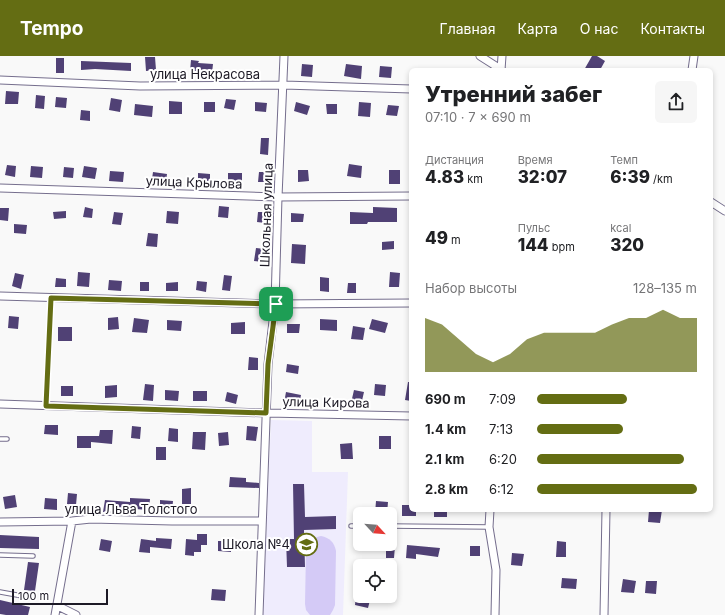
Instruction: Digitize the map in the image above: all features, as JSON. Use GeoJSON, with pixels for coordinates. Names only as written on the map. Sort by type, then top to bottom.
{"type":"FeatureCollection","features":[{"type":"Feature","properties":{"kind":"street","name":"Школьная улица"},"geometry":{"type":"LineString","coordinates":[[259,615],[268,364],[276,304],[278,197],[284,85],[284,56]]}},
{"type":"Feature","properties":{"kind":"street"},"geometry":{"type":"LineString","coordinates":[[480,56],[499,68]]}},
{"type":"Feature","properties":{"kind":"street"},"geometry":{"type":"LineString","coordinates":[[502,56],[502,68]]}},
{"type":"Feature","properties":{"kind":"street"},"geometry":{"type":"LineString","coordinates":[[692,68],[694,56]]}},
{"type":"Feature","properties":{"kind":"street","name":"улица Некрасова"},"geometry":{"type":"LineString","coordinates":[[0,80],[140,86],[284,85],[409,89]]}},
{"type":"Feature","properties":{"kind":"street","name":"улица Крылова"},"geometry":{"type":"LineString","coordinates":[[0,188],[278,197],[409,196]]}},
{"type":"Feature","properties":{"kind":"street"},"geometry":{"type":"LineString","coordinates":[[713,203],[725,211]]}},
{"type":"Feature","properties":{"kind":"street"},"geometry":{"type":"LineString","coordinates":[[0,296],[276,304],[409,303]]}},
{"type":"Feature","properties":{"kind":"street","name":"улица Кирова"},"geometry":{"type":"LineString","coordinates":[[0,404],[266,413],[409,416]]}},
{"type":"Feature","properties":{"kind":"street"},"geometry":{"type":"LineString","coordinates":[[490,512],[489,527],[496,570],[494,615]]}},
{"type":"Feature","properties":{"kind":"street"},"geometry":{"type":"LineString","coordinates":[[604,615],[606,512]]}},
{"type":"Feature","properties":{"kind":"street","name":"улица Льва Толстого"},"geometry":{"type":"LineString","coordinates":[[0,522],[72,521],[91,519],[262,521]]}},
{"type":"Feature","properties":{"kind":"street"},"geometry":{"type":"LineString","coordinates":[[55,615],[58,606],[72,521]]}},
{"type":"Feature","properties":{"kind":"street"},"geometry":{"type":"LineString","coordinates":[[58,606],[76,615]]}},
{"type":"Feature","properties":{"kind":"lane"},"geometry":{"type":"LineString","coordinates":[[46,406],[51,298]]}},
{"type":"Feature","properties":{"kind":"lane"},"geometry":{"type":"LineString","coordinates":[[0,439],[7,439]]}},
{"type":"Feature","properties":{"kind":"lane"},"geometry":{"type":"LineString","coordinates":[[397,526],[489,527]]}},
{"type":"Feature","properties":{"kind":"lane"},"geometry":{"type":"LineString","coordinates":[[0,555],[33,556]]}},
{"type":"Feature","properties":{"kind":"lane"},"geometry":{"type":"LineString","coordinates":[[0,592],[28,597]]}},
{"type":"Feature","properties":{"kind":"shaded area","name":"Школа №4"},"geometry":{"type":"Polygon","coordinates":[[[271,420],[312,421],[312,472],[348,472],[343,615],[263,615],[271,420]]]}},
{"type":"Feature","properties":{"kind":"shaded area"},"geometry":{"type":"Polygon","coordinates":[[[321,536],[331,541],[336,551],[335,605],[330,615],[310,615],[306,610],[305,604],[306,551],[311,541],[321,536]]]}},
{"type":"Feature","properties":{"kind":"building"},"geometry":{"type":"Polygon","coordinates":[[[592,56],[597,56],[605,61],[601,68],[585,68],[592,56]]]}},
{"type":"Feature","properties":{"kind":"building"},"geometry":{"type":"Polygon","coordinates":[[[145,57],[155,57],[156,70],[146,71],[145,57]]]}},
{"type":"Feature","properties":{"kind":"building"},"geometry":{"type":"Polygon","coordinates":[[[56,58],[64,58],[64,73],[56,73],[56,58]]]}},
{"type":"Feature","properties":{"kind":"building"},"geometry":{"type":"Polygon","coordinates":[[[191,60],[199,61],[198,63],[213,64],[212,73],[190,71],[191,60]]]}},
{"type":"Feature","properties":{"kind":"building"},"geometry":{"type":"Polygon","coordinates":[[[81,61],[131,63],[131,71],[95,69],[81,70],[81,61]]]}},
{"type":"Feature","properties":{"kind":"building"},"geometry":{"type":"Polygon","coordinates":[[[302,64],[313,65],[312,77],[301,76],[302,64]]]}},
{"type":"Feature","properties":{"kind":"building"},"geometry":{"type":"Polygon","coordinates":[[[346,64],[362,66],[361,79],[344,76],[346,64]]]}},
{"type":"Feature","properties":{"kind":"building"},"geometry":{"type":"Polygon","coordinates":[[[380,66],[392,67],[391,78],[379,77],[380,66]]]}},
{"type":"Feature","properties":{"kind":"building"},"geometry":{"type":"Polygon","coordinates":[[[6,91],[19,92],[18,104],[5,104],[6,91]]]}},
{"type":"Feature","properties":{"kind":"building"},"geometry":{"type":"Polygon","coordinates":[[[36,95],[45,96],[44,109],[35,108],[36,95]]]}},
{"type":"Feature","properties":{"kind":"building"},"geometry":{"type":"Polygon","coordinates":[[[56,97],[67,98],[66,108],[55,107],[56,97]]]}},
{"type":"Feature","properties":{"kind":"building"},"geometry":{"type":"Polygon","coordinates":[[[111,98],[122,100],[120,112],[109,110],[111,98]]]}},
{"type":"Feature","properties":{"kind":"building"},"geometry":{"type":"Polygon","coordinates":[[[226,99],[236,100],[234,110],[224,108],[226,99]]]}},
{"type":"Feature","properties":{"kind":"building"},"geometry":{"type":"Polygon","coordinates":[[[169,101],[182,102],[182,114],[169,114],[169,101]]]}},
{"type":"Feature","properties":{"kind":"building"},"geometry":{"type":"Polygon","coordinates":[[[204,102],[215,102],[215,112],[204,112],[204,102]]]}},
{"type":"Feature","properties":{"kind":"building"},"geometry":{"type":"Polygon","coordinates":[[[255,102],[267,103],[266,112],[255,111],[255,102]]]}},
{"type":"Feature","properties":{"kind":"building"},"geometry":{"type":"Polygon","coordinates":[[[296,102],[310,106],[307,115],[294,111],[296,102]]]}},
{"type":"Feature","properties":{"kind":"building"},"geometry":{"type":"Polygon","coordinates":[[[359,102],[371,103],[370,117],[358,116],[359,102]]]}},
{"type":"Feature","properties":{"kind":"building"},"geometry":{"type":"Polygon","coordinates":[[[135,104],[153,106],[152,117],[134,115],[135,104]]]}},
{"type":"Feature","properties":{"kind":"building"},"geometry":{"type":"Polygon","coordinates":[[[326,104],[337,104],[337,114],[327,114],[326,104]]]}},
{"type":"Feature","properties":{"kind":"building"},"geometry":{"type":"Polygon","coordinates":[[[388,105],[399,106],[397,116],[386,115],[388,105]]]}},
{"type":"Feature","properties":{"kind":"building"},"geometry":{"type":"Polygon","coordinates":[[[81,110],[90,111],[90,121],[80,120],[81,110]]]}},
{"type":"Feature","properties":{"kind":"building"},"geometry":{"type":"Polygon","coordinates":[[[261,138],[269,138],[268,155],[260,154],[261,138]]]}},
{"type":"Feature","properties":{"kind":"building"},"geometry":{"type":"Polygon","coordinates":[[[349,164],[362,166],[361,178],[347,176],[349,164]]]}},
{"type":"Feature","properties":{"kind":"building"},"geometry":{"type":"Polygon","coordinates":[[[7,165],[16,166],[15,177],[5,175],[7,165]]]}},
{"type":"Feature","properties":{"kind":"building"},"geometry":{"type":"Polygon","coordinates":[[[31,166],[43,167],[42,178],[30,177],[31,166]]]}},
{"type":"Feature","properties":{"kind":"building"},"geometry":{"type":"Polygon","coordinates":[[[84,166],[97,168],[95,179],[82,177],[84,166]]]}},
{"type":"Feature","properties":{"kind":"building"},"geometry":{"type":"Polygon","coordinates":[[[64,167],[74,168],[73,178],[63,177],[64,167]]]}},
{"type":"Feature","properties":{"kind":"building"},"geometry":{"type":"Polygon","coordinates":[[[298,170],[308,170],[309,181],[298,182],[298,170]]]}},
{"type":"Feature","properties":{"kind":"building"},"geometry":{"type":"Polygon","coordinates":[[[389,170],[400,170],[400,184],[389,184],[389,170]]]}},
{"type":"Feature","properties":{"kind":"building"},"geometry":{"type":"Polygon","coordinates":[[[110,171],[124,172],[123,182],[109,181],[110,171]]]}},
{"type":"Feature","properties":{"kind":"building"},"geometry":{"type":"Polygon","coordinates":[[[153,172],[167,174],[166,181],[152,179],[153,172]]]}},
{"type":"Feature","properties":{"kind":"building"},"geometry":{"type":"Polygon","coordinates":[[[259,172],[267,172],[267,182],[258,182],[259,172]]]}},
{"type":"Feature","properties":{"kind":"building"},"geometry":{"type":"Polygon","coordinates":[[[198,173],[210,174],[210,182],[198,181],[198,173]]]}},
{"type":"Feature","properties":{"kind":"building"},"geometry":{"type":"Polygon","coordinates":[[[228,173],[242,173],[242,183],[228,183],[228,173]]]}},
{"type":"Feature","properties":{"kind":"building"},"geometry":{"type":"Polygon","coordinates":[[[219,206],[229,207],[228,218],[218,217],[219,206]]]}},
{"type":"Feature","properties":{"kind":"building"},"geometry":{"type":"Polygon","coordinates":[[[85,207],[93,209],[92,218],[83,217],[85,207]]]}},
{"type":"Feature","properties":{"kind":"building"},"geometry":{"type":"Polygon","coordinates":[[[373,207],[397,208],[397,222],[368,222],[367,224],[350,224],[350,212],[373,213],[373,207]]]}},
{"type":"Feature","properties":{"kind":"building"},"geometry":{"type":"Polygon","coordinates":[[[0,208],[9,208],[8,221],[0,220],[0,208]]]}},
{"type":"Feature","properties":{"kind":"building"},"geometry":{"type":"Polygon","coordinates":[[[66,211],[66,218],[54,219],[53,212],[66,211]]]}},
{"type":"Feature","properties":{"kind":"building"},"geometry":{"type":"Polygon","coordinates":[[[167,211],[179,212],[178,224],[166,223],[167,211]]]}},
{"type":"Feature","properties":{"kind":"building"},"geometry":{"type":"Polygon","coordinates":[[[114,212],[123,213],[121,225],[112,224],[114,212]]]}},
{"type":"Feature","properties":{"kind":"building"},"geometry":{"type":"Polygon","coordinates":[[[258,212],[266,212],[265,223],[257,222],[258,212]]]}},
{"type":"Feature","properties":{"kind":"building"},"geometry":{"type":"Polygon","coordinates":[[[291,213],[304,214],[303,222],[291,222],[291,213]]]}},
{"type":"Feature","properties":{"kind":"building"},"geometry":{"type":"Polygon","coordinates":[[[14,224],[27,225],[26,234],[14,233],[14,224]]]}},
{"type":"Feature","properties":{"kind":"building"},"geometry":{"type":"Polygon","coordinates":[[[148,233],[158,234],[157,247],[146,246],[148,233]]]}},
{"type":"Feature","properties":{"kind":"building"},"geometry":{"type":"Polygon","coordinates":[[[394,241],[394,249],[382,250],[382,242],[394,241]]]}},
{"type":"Feature","properties":{"kind":"building"},"geometry":{"type":"Polygon","coordinates":[[[292,244],[306,245],[305,264],[291,263],[292,244]]]}},
{"type":"Feature","properties":{"kind":"building"},"geometry":{"type":"Polygon","coordinates":[[[256,248],[265,249],[263,262],[254,261],[256,248]]]}},
{"type":"Feature","properties":{"kind":"building"},"geometry":{"type":"Polygon","coordinates":[[[78,272],[90,273],[89,287],[77,286],[78,272]]]}},
{"type":"Feature","properties":{"kind":"building"},"geometry":{"type":"Polygon","coordinates":[[[390,272],[400,273],[399,287],[389,287],[390,272]]]}},
{"type":"Feature","properties":{"kind":"building"},"geometry":{"type":"Polygon","coordinates":[[[15,273],[24,275],[21,289],[12,286],[15,273]]]}},
{"type":"Feature","properties":{"kind":"building"},"geometry":{"type":"Polygon","coordinates":[[[224,275],[232,276],[230,291],[222,290],[224,275]]]}},
{"type":"Feature","properties":{"kind":"building"},"geometry":{"type":"Polygon","coordinates":[[[320,277],[329,278],[329,292],[320,291],[320,277]]]}},
{"type":"Feature","properties":{"kind":"building"},"geometry":{"type":"Polygon","coordinates":[[[56,278],[66,279],[66,287],[55,287],[56,278]]]}},
{"type":"Feature","properties":{"kind":"building"},"geometry":{"type":"Polygon","coordinates":[[[109,280],[122,281],[121,291],[108,290],[109,280]]]}},
{"type":"Feature","properties":{"kind":"building"},"geometry":{"type":"Polygon","coordinates":[[[197,281],[207,282],[206,292],[196,290],[197,281]]]}},
{"type":"Feature","properties":{"kind":"building"},"geometry":{"type":"Polygon","coordinates":[[[140,282],[149,282],[149,291],[140,291],[140,282]]]}},
{"type":"Feature","properties":{"kind":"building"},"geometry":{"type":"Polygon","coordinates":[[[178,282],[178,291],[166,291],[166,283],[178,282]]]}},
{"type":"Feature","properties":{"kind":"building"},"geometry":{"type":"Polygon","coordinates":[[[348,283],[356,283],[356,293],[347,293],[348,283]]]}},
{"type":"Feature","properties":{"kind":"building"},"geometry":{"type":"Polygon","coordinates":[[[9,316],[19,317],[18,329],[8,328],[9,316]]]}},
{"type":"Feature","properties":{"kind":"building"},"geometry":{"type":"Polygon","coordinates":[[[118,317],[119,329],[108,330],[108,318],[118,317]]]}},
{"type":"Feature","properties":{"kind":"building"},"geometry":{"type":"Polygon","coordinates":[[[134,318],[149,320],[147,333],[132,332],[134,318]]]}},
{"type":"Feature","properties":{"kind":"building"},"geometry":{"type":"Polygon","coordinates":[[[320,319],[337,320],[337,331],[320,330],[320,319]]]}},
{"type":"Feature","properties":{"kind":"building"},"geometry":{"type":"Polygon","coordinates":[[[372,319],[388,323],[385,333],[369,329],[372,319]]]}},
{"type":"Feature","properties":{"kind":"building"},"geometry":{"type":"Polygon","coordinates":[[[167,320],[182,321],[181,331],[167,330],[167,320]]]}},
{"type":"Feature","properties":{"kind":"building"},"geometry":{"type":"Polygon","coordinates":[[[245,322],[245,334],[231,334],[231,323],[245,322]]]}},
{"type":"Feature","properties":{"kind":"building"},"geometry":{"type":"Polygon","coordinates":[[[287,324],[300,324],[299,333],[287,333],[287,324]]]}},
{"type":"Feature","properties":{"kind":"building"},"geometry":{"type":"Polygon","coordinates":[[[353,326],[365,328],[363,340],[351,339],[353,326]]]}},
{"type":"Feature","properties":{"kind":"building"},"geometry":{"type":"Polygon","coordinates":[[[58,327],[72,327],[72,341],[58,341],[58,327]]]}},
{"type":"Feature","properties":{"kind":"building"},"geometry":{"type":"Polygon","coordinates":[[[249,357],[258,358],[258,370],[248,370],[249,357]]]}},
{"type":"Feature","properties":{"kind":"building"},"geometry":{"type":"Polygon","coordinates":[[[287,364],[299,366],[298,374],[286,372],[287,364]]]}},
{"type":"Feature","properties":{"kind":"building"},"geometry":{"type":"Polygon","coordinates":[[[408,382],[409,382],[409,401],[405,400],[408,382]]]}},
{"type":"Feature","properties":{"kind":"building"},"geometry":{"type":"Polygon","coordinates":[[[145,384],[154,385],[153,401],[143,400],[145,384]]]}},
{"type":"Feature","properties":{"kind":"building"},"geometry":{"type":"Polygon","coordinates":[[[375,384],[386,385],[385,396],[374,395],[375,384]]]}},
{"type":"Feature","properties":{"kind":"building"},"geometry":{"type":"Polygon","coordinates":[[[117,385],[117,397],[105,398],[105,386],[117,385]]]}},
{"type":"Feature","properties":{"kind":"building"},"geometry":{"type":"Polygon","coordinates":[[[61,386],[73,386],[73,396],[61,396],[61,386]]]}},
{"type":"Feature","properties":{"kind":"building"},"geometry":{"type":"Polygon","coordinates":[[[165,390],[179,391],[178,401],[165,400],[165,390]]]}},
{"type":"Feature","properties":{"kind":"building"},"geometry":{"type":"Polygon","coordinates":[[[354,390],[364,392],[361,405],[351,403],[354,390]]]}},
{"type":"Feature","properties":{"kind":"building"},"geometry":{"type":"Polygon","coordinates":[[[193,391],[207,391],[207,401],[193,401],[193,391]]]}},
{"type":"Feature","properties":{"kind":"building"},"geometry":{"type":"Polygon","coordinates":[[[227,392],[238,395],[236,404],[225,401],[227,392]]]}},
{"type":"Feature","properties":{"kind":"building"},"geometry":{"type":"Polygon","coordinates":[[[286,392],[301,395],[299,405],[284,403],[286,392]]]}},
{"type":"Feature","properties":{"kind":"building"},"geometry":{"type":"Polygon","coordinates":[[[45,425],[58,425],[58,435],[44,434],[45,425]]]}},
{"type":"Feature","properties":{"kind":"building"},"geometry":{"type":"Polygon","coordinates":[[[132,426],[141,427],[140,439],[131,438],[132,426]]]}},
{"type":"Feature","properties":{"kind":"building"},"geometry":{"type":"Polygon","coordinates":[[[247,426],[258,427],[256,441],[246,440],[247,426]]]}},
{"type":"Feature","properties":{"kind":"building"},"geometry":{"type":"Polygon","coordinates":[[[169,428],[178,429],[178,442],[168,441],[169,428]]]}},
{"type":"Feature","properties":{"kind":"building"},"geometry":{"type":"Polygon","coordinates":[[[100,430],[113,430],[112,444],[91,442],[91,448],[77,448],[77,436],[99,436],[100,430]]]}},
{"type":"Feature","properties":{"kind":"building"},"geometry":{"type":"Polygon","coordinates":[[[193,432],[206,432],[205,450],[192,449],[193,432]]]}},
{"type":"Feature","properties":{"kind":"building"},"geometry":{"type":"Polygon","coordinates":[[[228,432],[229,445],[219,446],[218,433],[228,432]]]}},
{"type":"Feature","properties":{"kind":"building"},"geometry":{"type":"Polygon","coordinates":[[[379,436],[391,436],[391,449],[379,449],[379,436]]]}},
{"type":"Feature","properties":{"kind":"building"},"geometry":{"type":"Polygon","coordinates":[[[352,443],[353,459],[341,459],[340,444],[352,443]]]}},
{"type":"Feature","properties":{"kind":"building"},"geometry":{"type":"Polygon","coordinates":[[[156,447],[166,447],[166,460],[156,460],[156,447]]]}},
{"type":"Feature","properties":{"kind":"building"},"geometry":{"type":"Polygon","coordinates":[[[230,477],[246,478],[246,482],[259,483],[259,488],[229,487],[230,477]]]}},
{"type":"Feature","properties":{"kind":"building","name":"Школа №4"},"geometry":{"type":"Polygon","coordinates":[[[293,484],[304,484],[305,517],[336,516],[336,529],[304,530],[305,567],[287,567],[286,539],[294,539],[293,484]]]}},
{"type":"Feature","properties":{"kind":"building"},"geometry":{"type":"Polygon","coordinates":[[[191,488],[191,504],[182,504],[182,489],[191,488]]]}},
{"type":"Feature","properties":{"kind":"building"},"geometry":{"type":"Polygon","coordinates":[[[68,493],[77,494],[76,505],[67,504],[68,493]]]}},
{"type":"Feature","properties":{"kind":"building"},"geometry":{"type":"Polygon","coordinates":[[[15,495],[17,507],[5,509],[3,497],[15,495]]]}},
{"type":"Feature","properties":{"kind":"building"},"geometry":{"type":"Polygon","coordinates":[[[45,498],[57,499],[57,510],[44,509],[45,498]]]}},
{"type":"Feature","properties":{"kind":"building"},"geometry":{"type":"Polygon","coordinates":[[[130,498],[150,499],[149,510],[121,508],[120,513],[103,512],[105,500],[130,502],[130,498]]]}},
{"type":"Feature","properties":{"kind":"building"},"geometry":{"type":"Polygon","coordinates":[[[160,500],[173,501],[172,511],[160,510],[160,500]]]}},
{"type":"Feature","properties":{"kind":"building"},"geometry":{"type":"Polygon","coordinates":[[[376,501],[388,502],[388,507],[376,507],[376,501]]]}},
{"type":"Feature","properties":{"kind":"building"},"geometry":{"type":"Polygon","coordinates":[[[402,505],[409,505],[409,512],[416,512],[416,516],[402,516],[402,505]]]}},
{"type":"Feature","properties":{"kind":"building"},"geometry":{"type":"Polygon","coordinates":[[[434,512],[447,512],[447,517],[434,517],[434,512]]]}},
{"type":"Feature","properties":{"kind":"building"},"geometry":{"type":"Polygon","coordinates":[[[649,512],[662,512],[660,523],[648,522],[649,512]]]}},
{"type":"Feature","properties":{"kind":"building"},"geometry":{"type":"Polygon","coordinates":[[[197,534],[207,534],[207,545],[201,545],[201,552],[194,552],[194,556],[185,555],[186,539],[197,540],[197,534]]]}},
{"type":"Feature","properties":{"kind":"building"},"geometry":{"type":"Polygon","coordinates":[[[0,535],[39,537],[39,549],[0,548],[0,535]]]}},
{"type":"Feature","properties":{"kind":"building"},"geometry":{"type":"Polygon","coordinates":[[[156,538],[172,539],[171,549],[150,547],[150,553],[139,552],[141,539],[156,541],[156,538]]]}},
{"type":"Feature","properties":{"kind":"building"},"geometry":{"type":"Polygon","coordinates":[[[101,539],[112,541],[110,552],[99,550],[101,539]]]}},
{"type":"Feature","properties":{"kind":"building"},"geometry":{"type":"Polygon","coordinates":[[[218,541],[231,541],[231,552],[218,551],[218,541]]]}},
{"type":"Feature","properties":{"kind":"building"},"geometry":{"type":"Polygon","coordinates":[[[557,541],[566,542],[566,557],[556,557],[557,541]]]}},
{"type":"Feature","properties":{"kind":"building"},"geometry":{"type":"Polygon","coordinates":[[[407,545],[440,548],[438,557],[416,554],[416,559],[406,558],[407,545]]]}},
{"type":"Feature","properties":{"kind":"building"},"geometry":{"type":"Polygon","coordinates":[[[470,546],[480,546],[480,556],[470,556],[470,546]]]}},
{"type":"Feature","properties":{"kind":"building"},"geometry":{"type":"Polygon","coordinates":[[[386,551],[395,551],[394,558],[386,558],[386,551]]]}},
{"type":"Feature","properties":{"kind":"building"},"geometry":{"type":"Polygon","coordinates":[[[512,553],[524,554],[522,566],[511,565],[512,553]]]}},
{"type":"Feature","properties":{"kind":"building"},"geometry":{"type":"Polygon","coordinates":[[[28,562],[39,563],[35,591],[24,590],[28,562]]]}},
{"type":"Feature","properties":{"kind":"building"},"geometry":{"type":"Polygon","coordinates":[[[562,578],[577,579],[576,589],[561,588],[562,578]]]}},
{"type":"Feature","properties":{"kind":"building"},"geometry":{"type":"Polygon","coordinates":[[[623,579],[636,581],[634,593],[621,592],[623,579]]]}},
{"type":"Feature","properties":{"kind":"building"},"geometry":{"type":"Polygon","coordinates":[[[646,581],[657,581],[656,594],[645,593],[646,581]]]}},
{"type":"Feature","properties":{"kind":"building"},"geometry":{"type":"Polygon","coordinates":[[[212,589],[226,590],[225,601],[211,600],[212,589]]]}},
{"type":"Feature","properties":{"kind":"building"},"geometry":{"type":"Polygon","coordinates":[[[0,600],[30,607],[28,615],[0,614],[0,600]]]}},
{"type":"Feature","properties":{"kind":"building"},"geometry":{"type":"Polygon","coordinates":[[[355,603],[369,603],[368,608],[355,605],[355,603]]]}},
{"type":"Feature","properties":{"kind":"place","name":"Школа №4"},"geometry":{"type":"Point","coordinates":[306,544]}},
{"type":"Feature","properties":{"kind":"route"},"geometry":{"type":"LineString","coordinates":[[51,298],[276,304],[268,364],[266,413],[46,406],[51,298]]}}]}
